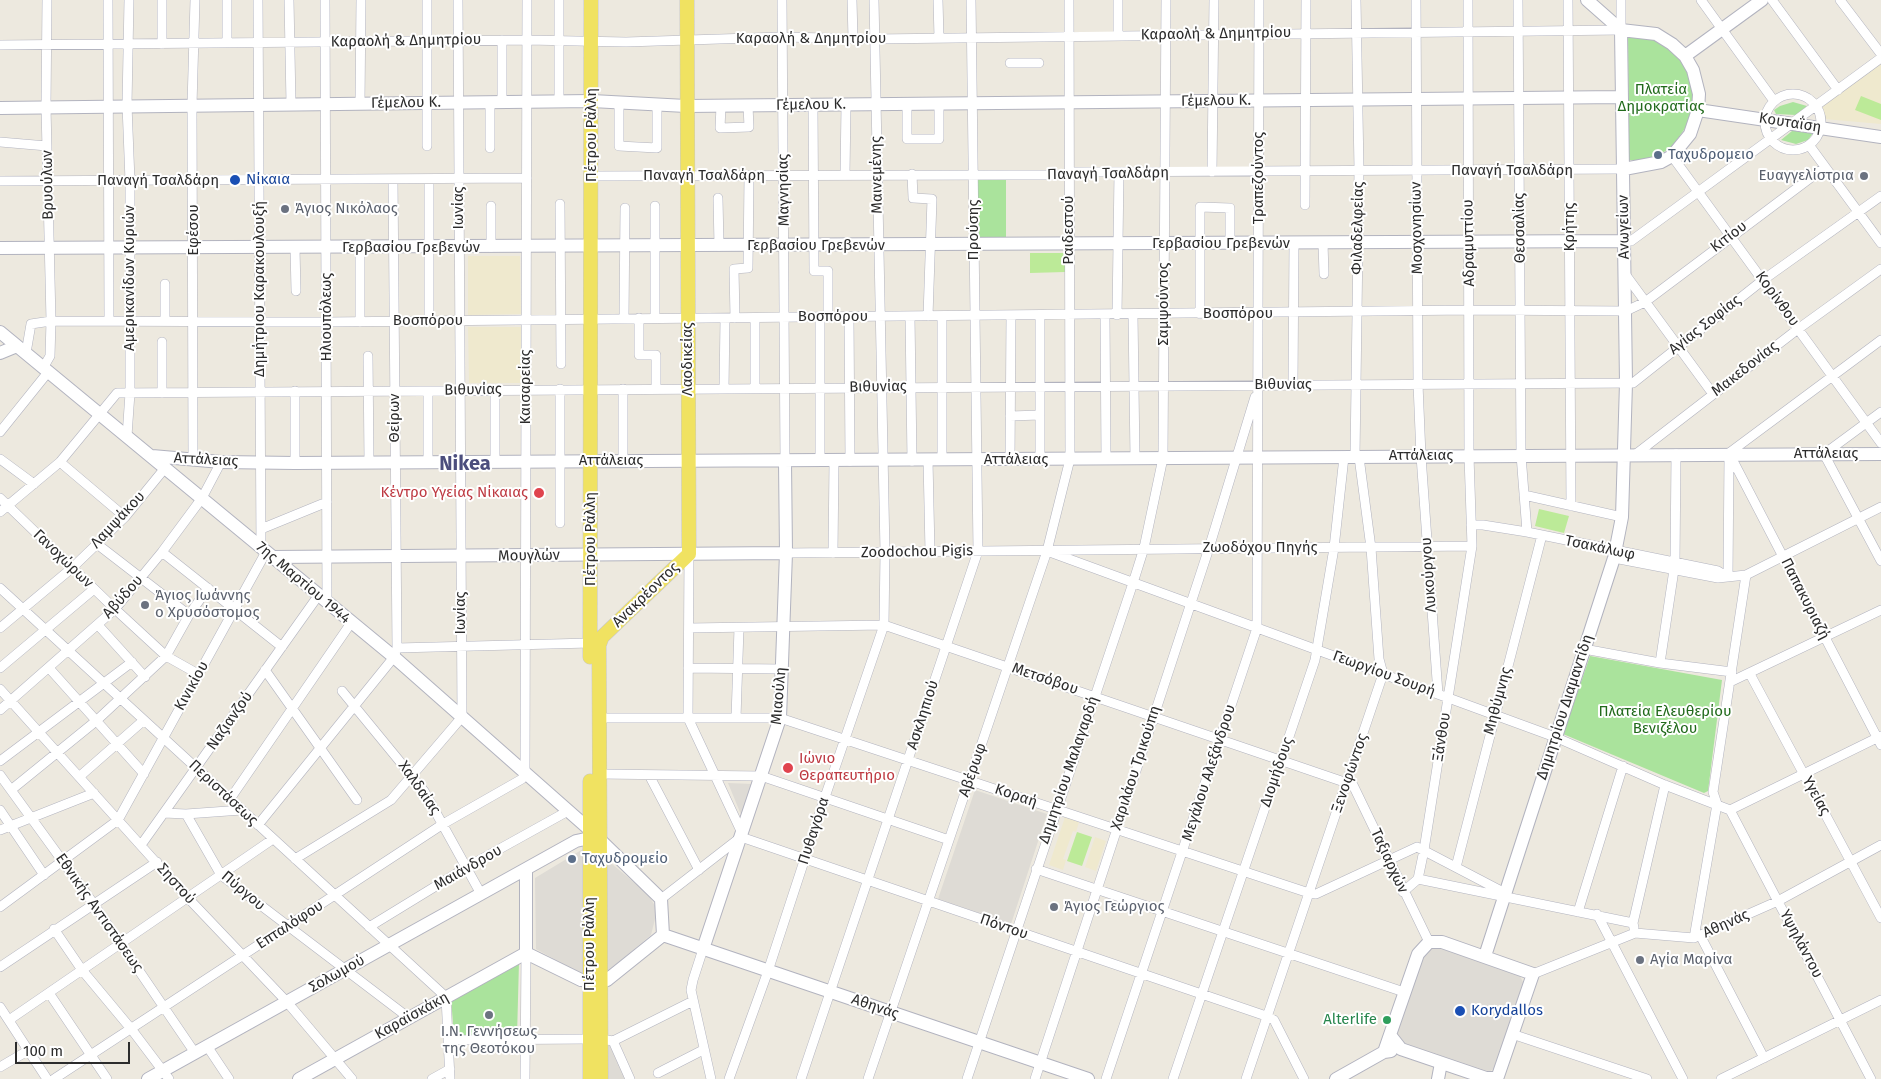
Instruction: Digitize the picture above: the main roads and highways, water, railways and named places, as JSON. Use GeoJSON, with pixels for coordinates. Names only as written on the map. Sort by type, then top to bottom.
{"type":"FeatureCollection","features":[{"type":"Feature","properties":{"kind":"main road","name":"Πέτρου Ράλλη"},"geometry":{"type":"LineString","coordinates":[[592,0],[591,555],[596,640],[590,799],[594,836],[596,982],[601,1040],[601,1079]]}},
{"type":"Feature","properties":{"kind":"main road","name":"Λαοδικείας"},"geometry":{"type":"LineString","coordinates":[[686,0],[689,554]]}},
{"type":"Feature","properties":{"kind":"main road"},"geometry":{"type":"LineString","coordinates":[[1587,0],[1621,30],[1643,31],[1659,35],[1685,56],[1698,83],[1698,110],[1690,134],[1672,156],[1662,162],[1624,169]]}},
{"type":"Feature","properties":{"kind":"main road"},"geometry":{"type":"LineString","coordinates":[[1685,56],[1762,0]]}},
{"type":"Feature","properties":{"kind":"main road","name":"Ανωγείων"},"geometry":{"type":"LineString","coordinates":[[1621,30],[1624,169],[1628,241],[1625,274],[1630,310],[1626,383],[1629,454]]}},
{"type":"Feature","properties":{"kind":"main road","name":"Γέμελου Κ."},"geometry":{"type":"LineString","coordinates":[[0,108],[592,100],[686,106],[748,106],[1622,97]]}},
{"type":"Feature","properties":{"kind":"main road","name":"Κουταΐση"},"geometry":{"type":"LineString","coordinates":[[1698,110],[1881,137]]}},
{"type":"Feature","properties":{"kind":"main road","name":"Γερβασίου Γρεβενών"},"geometry":{"type":"LineString","coordinates":[[0,248],[459,248],[1628,241]]}},
{"type":"Feature","properties":{"kind":"main road","name":"7ης Μαρτίου 1944"},"geometry":{"type":"LineString","coordinates":[[0,332],[152,456],[351,623],[396,652],[462,716],[569,812],[661,899],[663,935]]}},
{"type":"Feature","properties":{"kind":"main road"},"geometry":{"type":"LineString","coordinates":[[0,353],[22,350]]}},
{"type":"Feature","properties":{"kind":"main road","name":"Αττάλειας"},"geometry":{"type":"LineString","coordinates":[[152,456],[221,462],[327,463],[785,462],[1730,453],[1881,454]]}},
{"type":"Feature","properties":{"kind":"main road","name":"Δημητρίου Διαμαντίδη"},"geometry":{"type":"LineString","coordinates":[[1485,956],[1615,555],[1622,516],[1629,454]]}},
{"type":"Feature","properties":{"kind":"main road","name":"Μιαούλη"},"geometry":{"type":"LineString","coordinates":[[703,949],[780,718],[786,553],[785,462]]}},
{"type":"Feature","properties":{"kind":"main road","name":"Μουγλών"},"geometry":{"type":"LineString","coordinates":[[267,552],[327,557],[786,553]]}},
{"type":"Feature","properties":{"kind":"main road","name":"Ανακρέοντος"},"geometry":{"type":"LineString","coordinates":[[596,640],[689,554]]}},
{"type":"Feature","properties":{"kind":"main road","name":"Πέτρου Ράλλη"},"geometry":{"type":"LineString","coordinates":[[594,836],[600,774],[599,645],[596,640]]}},
{"type":"Feature","properties":{"kind":"main road"},"geometry":{"type":"LineString","coordinates":[[569,812],[580,811],[590,799]]}},
{"type":"Feature","properties":{"kind":"main road","name":"Σολωμού"},"geometry":{"type":"LineString","coordinates":[[148,1079],[166,1075],[207,1046],[576,841],[594,836]]}},
{"type":"Feature","properties":{"kind":"main road"},"geometry":{"type":"LineString","coordinates":[[526,870],[526,953],[581,980],[596,982],[607,980],[663,935]]}},
{"type":"Feature","properties":{"kind":"main road","name":"Αθηνάς"},"geometry":{"type":"LineString","coordinates":[[663,935],[1088,1079]]}},
{"type":"Feature","properties":{"kind":"main road"},"geometry":{"type":"LineString","coordinates":[[1336,1079],[1384,1052],[1401,1049],[1486,1078],[1499,1077],[1533,974],[1442,942],[1429,942],[1418,954],[1384,1052]]}},
{"type":"Feature","properties":{"kind":"main road","name":"Καραϊσκάκη"},"geometry":{"type":"LineString","coordinates":[[299,1079],[526,953]]}},
{"type":"Feature","properties":{"kind":"main road"},"geometry":{"type":"LineString","coordinates":[[1390,1035],[1401,1049]]}},
{"type":"Feature","properties":{"kind":"main road","name":"Πέτρου Ράλλη"},"geometry":{"type":"LineString","coordinates":[[590,1079],[601,1040]]}},
{"type":"Feature","properties":{"kind":"main road"},"geometry":{"type":"LineString","coordinates":[[1438,1079],[1441,1063]]}},
{"type":"Feature","properties":{"kind":"place","name":"Ταχυδρομειο"},"geometry":{"type":"Point","coordinates":[1658,155]}},
{"type":"Feature","properties":{"kind":"place","name":"Ευαγγελίστρια"},"geometry":{"type":"Point","coordinates":[1864,176]}},
{"type":"Feature","properties":{"kind":"place","name":"Νίκαια"},"geometry":{"type":"Point","coordinates":[235,180]}},
{"type":"Feature","properties":{"kind":"place","name":"Άγιος Νικόλαος"},"geometry":{"type":"Point","coordinates":[285,209]}},
{"type":"Feature","properties":{"kind":"place","name":"Κέντρο Υγείας Νίκαιας"},"geometry":{"type":"Point","coordinates":[539,493]}},
{"type":"Feature","properties":{"kind":"place","name":"Άγιος Ιωάννης ο Χρυσόστομος"},"geometry":{"type":"Point","coordinates":[145,605]}},
{"type":"Feature","properties":{"kind":"place","name":"Ιώνιο Θεραπευτήριο"},"geometry":{"type":"Point","coordinates":[788,768]}},
{"type":"Feature","properties":{"kind":"place","name":"Ταχυδρομείο"},"geometry":{"type":"Point","coordinates":[572,859]}},
{"type":"Feature","properties":{"kind":"place","name":"Άγιος Γεώργιος"},"geometry":{"type":"Point","coordinates":[1054,907]}},
{"type":"Feature","properties":{"kind":"place","name":"Αγία Μαρίνα"},"geometry":{"type":"Point","coordinates":[1640,960]}},
{"type":"Feature","properties":{"kind":"place","name":"Korydallos"},"geometry":{"type":"Point","coordinates":[1460,1011]}},
{"type":"Feature","properties":{"kind":"place","name":"Ι.Ν. Γεννήσεως της Θεοτόκου"},"geometry":{"type":"Point","coordinates":[489,1015]}},
{"type":"Feature","properties":{"kind":"place","name":"Alterlife"},"geometry":{"type":"Point","coordinates":[1387,1020]}},
{"type":"Feature","properties":{"kind":"district","name":"Nikea"},"geometry":{"type":"Point","coordinates":[465,464]}},
{"type":"Feature","properties":{"kind":"park label","name":"Πλατεία Δημοκρατίας"},"geometry":{"type":"Point","coordinates":[1661,98]}},
{"type":"Feature","properties":{"kind":"park label","name":"Πλατεία Ελευθερίου Βενιζέλου"},"geometry":{"type":"Point","coordinates":[1665,720]}}]}
